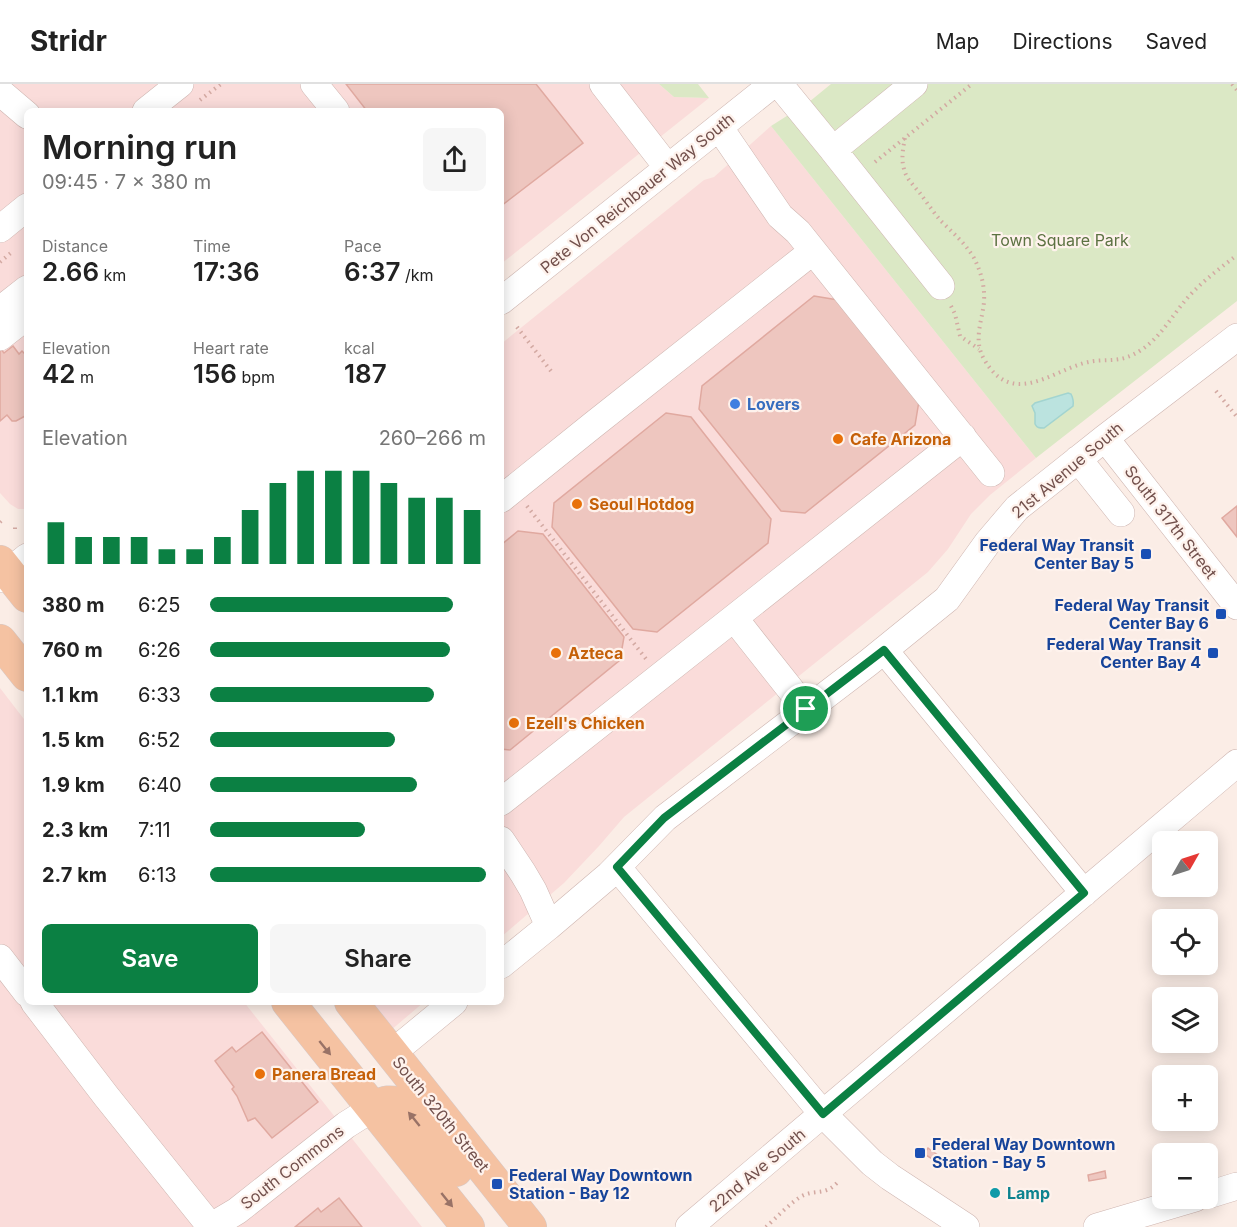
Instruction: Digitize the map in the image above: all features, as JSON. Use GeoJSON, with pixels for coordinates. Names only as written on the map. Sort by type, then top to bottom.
{"type":"FeatureCollection","features":[{"type":"Feature","properties":{"kind":"main road"},"geometry":{"type":"LineString","coordinates":[[0,641],[24,671]]}},
{"type":"Feature","properties":{"kind":"main road"},"geometry":{"type":"LineString","coordinates":[[290,1005],[468,1227]]}},
{"type":"Feature","properties":{"kind":"main road"},"geometry":{"type":"LineString","coordinates":[[318,1005],[359,1056],[376,1060],[392,1053]]}},
{"type":"Feature","properties":{"kind":"main road","name":"South 320th Street"},"geometry":{"type":"LineString","coordinates":[[353,1005],[530,1227]]}},
{"type":"Feature","properties":{"kind":"main road"},"geometry":{"type":"LineString","coordinates":[[373,1108],[384,1103],[395,1102],[404,1106],[498,1221],[507,1227]]}},
{"type":"Feature","properties":{"kind":"street"},"geometry":{"type":"LineString","coordinates":[[314,84],[334,108]]}},
{"type":"Feature","properties":{"kind":"street"},"geometry":{"type":"LineString","coordinates":[[603,84],[668,168]]}},
{"type":"Feature","properties":{"kind":"street","name":"Pete Von Reichbauer Way South"},"geometry":{"type":"LineString","coordinates":[[504,299],[773,84]]}},
{"type":"Feature","properties":{"kind":"street"},"geometry":{"type":"LineString","coordinates":[[779,84],[941,286]]}},
{"type":"Feature","properties":{"kind":"street"},"geometry":{"type":"LineString","coordinates":[[833,150],[914,84]]}},
{"type":"Feature","properties":{"kind":"street"},"geometry":{"type":"LineString","coordinates":[[0,92],[24,112]]}},
{"type":"Feature","properties":{"kind":"street"},"geometry":{"type":"LineString","coordinates":[[153,108],[188,94]]}},
{"type":"Feature","properties":{"kind":"street"},"geometry":{"type":"LineString","coordinates":[[719,127],[780,216],[798,232],[991,473]]}},
{"type":"Feature","properties":{"kind":"street"},"geometry":{"type":"LineString","coordinates":[[0,229],[24,209]]}},
{"type":"Feature","properties":{"kind":"street"},"geometry":{"type":"LineString","coordinates":[[507,494],[813,251]]}},
{"type":"Feature","properties":{"kind":"street"},"geometry":{"type":"LineString","coordinates":[[0,310],[24,291]]}},
{"type":"Feature","properties":{"kind":"street"},"geometry":{"type":"LineString","coordinates":[[0,337],[24,318]]}},
{"type":"Feature","properties":{"kind":"street","name":"21st Avenue South"},"geometry":{"type":"LineString","coordinates":[[504,963],[617,867],[664,818],[947,599],[988,542],[1017,508],[1237,337]]}},
{"type":"Feature","properties":{"kind":"street"},"geometry":{"type":"LineString","coordinates":[[504,800],[963,438]]}},
{"type":"Feature","properties":{"kind":"street","name":"South 317th Street"},"geometry":{"type":"LineString","coordinates":[[1105,438],[1237,606]]}},
{"type":"Feature","properties":{"kind":"street"},"geometry":{"type":"LineString","coordinates":[[1078,459],[1121,513]]}},
{"type":"Feature","properties":{"kind":"street"},"geometry":{"type":"LineString","coordinates":[[734,618],[806,709]]}},
{"type":"Feature","properties":{"kind":"street"},"geometry":{"type":"LineString","coordinates":[[884,650],[1084,893]]}},
{"type":"Feature","properties":{"kind":"street","name":"22nd Ave South"},"geometry":{"type":"LineString","coordinates":[[705,1222],[823,1114],[1237,763]]}},
{"type":"Feature","properties":{"kind":"street"},"geometry":{"type":"LineString","coordinates":[[504,845],[528,882],[549,926]]}},
{"type":"Feature","properties":{"kind":"street"},"geometry":{"type":"LineString","coordinates":[[617,867],[823,1114],[872,1163],[966,1227]]}},
{"type":"Feature","properties":{"kind":"street"},"geometry":{"type":"LineString","coordinates":[[0,958],[24,989]]}},
{"type":"Feature","properties":{"kind":"street"},"geometry":{"type":"LineString","coordinates":[[36,1005],[211,1227]]}},
{"type":"Feature","properties":{"kind":"street"},"geometry":{"type":"LineString","coordinates":[[392,1053],[450,1005]]}},
{"type":"Feature","properties":{"kind":"street","name":"South Commons"},"geometry":{"type":"LineString","coordinates":[[211,1227],[237,1211],[346,1125],[373,1108]]}},
{"type":"Feature","properties":{"kind":"street"},"geometry":{"type":"LineString","coordinates":[[1218,1192],[1237,1186]]}},
{"type":"Feature","properties":{"kind":"street"},"geometry":{"type":"LineString","coordinates":[[1097,1227],[1158,1209]]}},
{"type":"Feature","properties":{"kind":"path"},"geometry":{"type":"LineString","coordinates":[[188,94],[221,84]]}},
{"type":"Feature","properties":{"kind":"path"},"geometry":{"type":"LineString","coordinates":[[855,178],[972,84]]}},
{"type":"Feature","properties":{"kind":"path"},"geometry":{"type":"LineString","coordinates":[[1232,84],[1237,90]]}},
{"type":"Feature","properties":{"kind":"path"},"geometry":{"type":"LineString","coordinates":[[905,138],[902,153],[904,170],[908,178],[941,220],[969,246],[979,270],[984,303],[978,341],[988,366],[1005,381],[1027,384],[1087,362],[1128,358],[1158,337],[1194,291],[1237,255]]}},
{"type":"Feature","properties":{"kind":"path"},"geometry":{"type":"LineString","coordinates":[[941,286],[955,314],[960,336],[980,349]]}},
{"type":"Feature","properties":{"kind":"path"},"geometry":{"type":"LineString","coordinates":[[517,327],[551,371]]}},
{"type":"Feature","properties":{"kind":"path"},"geometry":{"type":"LineString","coordinates":[[1216,391],[1237,417]]}},
{"type":"Feature","properties":{"kind":"path"},"geometry":{"type":"LineString","coordinates":[[507,494],[661,677]]}},
{"type":"Feature","properties":{"kind":"path"},"geometry":{"type":"LineString","coordinates":[[766,1227],[801,1197],[831,1189],[837,1183]]}},
{"type":"Feature","properties":{"kind":"shaded area"},"geometry":{"type":"Polygon","coordinates":[[[0,84],[659,84],[674,97],[709,98],[504,262],[504,108],[24,108],[24,509],[18,509],[10,504],[0,493],[0,84]]]}},
{"type":"Feature","properties":{"kind":"shaded area"},"geometry":{"type":"Polygon","coordinates":[[[771,126],[1036,458],[990,495],[971,514],[948,549],[928,572],[624,817],[564,883],[504,934],[504,342],[704,180],[714,177],[771,126]]]}},
{"type":"Feature","properties":{"kind":"shaded area"},"geometry":{"type":"Polygon","coordinates":[[[0,688],[24,719],[24,1005],[246,1005],[422,1227],[0,1227],[0,688]]]}},
{"type":"Feature","properties":{"kind":"shaded area"},"geometry":{"type":"Polygon","coordinates":[[[371,1005],[420,1005],[390,1031],[371,1005]]]}},
{"type":"Feature","properties":{"kind":"green space"},"geometry":{"type":"Polygon","coordinates":[[[659,84],[698,84],[709,98],[674,97],[659,84]]]}},
{"type":"Feature","properties":{"kind":"green space","name":"Town Square Park"},"geometry":{"type":"Polygon","coordinates":[[[831,84],[1237,84],[1237,301],[1036,458],[771,126],[809,102],[831,84]]]}},
{"type":"Feature","properties":{"kind":"water"},"geometry":{"type":"Polygon","coordinates":[[[1071,394],[1073,406],[1044,428],[1039,428],[1035,424],[1035,413],[1032,406],[1035,403],[1071,394]]]}},
{"type":"Feature","properties":{"kind":"building"},"geometry":{"type":"Polygon","coordinates":[[[346,84],[536,84],[583,143],[504,204],[504,108],[365,108],[346,84]]]}},
{"type":"Feature","properties":{"kind":"building"},"geometry":{"type":"Polygon","coordinates":[[[814,296],[838,300],[919,401],[915,425],[805,513],[781,511],[699,409],[702,386],[814,296]]]}},
{"type":"Feature","properties":{"kind":"building"},"geometry":{"type":"Polygon","coordinates":[[[13,346],[19,354],[22,351],[24,353],[24,417],[16,421],[12,421],[7,415],[0,421],[0,348],[4,353],[13,346]]]}},
{"type":"Feature","properties":{"kind":"building"},"geometry":{"type":"Polygon","coordinates":[[[666,413],[691,417],[771,519],[768,543],[657,632],[633,629],[552,527],[554,503],[666,413]]]}},
{"type":"Feature","properties":{"kind":"building"},"geometry":{"type":"Polygon","coordinates":[[[1237,506],[1237,537],[1222,518],[1237,506]]]}},
{"type":"Feature","properties":{"kind":"building"},"geometry":{"type":"Polygon","coordinates":[[[518,531],[543,534],[624,637],[620,660],[510,750],[504,749],[504,543],[518,531]]]}},
{"type":"Feature","properties":{"kind":"building","name":"Panera Bread"},"geometry":{"type":"Polygon","coordinates":[[[262,1032],[318,1102],[272,1138],[255,1118],[248,1121],[232,1089],[234,1087],[215,1061],[232,1047],[236,1052],[262,1032]]]}},
{"type":"Feature","properties":{"kind":"building"},"geometry":{"type":"Polygon","coordinates":[[[928,1148],[942,1158],[939,1163],[924,1154],[928,1148]]]}},
{"type":"Feature","properties":{"kind":"building"},"geometry":{"type":"Polygon","coordinates":[[[1105,1171],[1106,1178],[1089,1181],[1088,1175],[1105,1171]]]}},
{"type":"Feature","properties":{"kind":"building"},"geometry":{"type":"Polygon","coordinates":[[[339,1198],[362,1227],[295,1227],[318,1208],[321,1212],[339,1198]]]}},
{"type":"Feature","properties":{"kind":"place","name":"Lovers"},"geometry":{"type":"Point","coordinates":[735,404]}},
{"type":"Feature","properties":{"kind":"place","name":"Cafe Arizona"},"geometry":{"type":"Point","coordinates":[838,439]}},
{"type":"Feature","properties":{"kind":"place","name":"Seoul Hotdog"},"geometry":{"type":"Point","coordinates":[577,504]}},
{"type":"Feature","properties":{"kind":"place","name":"Federal Way Transit Center Bay 5"},"geometry":{"type":"Point","coordinates":[1146,554]}},
{"type":"Feature","properties":{"kind":"place","name":"Federal Way Transit Center Bay 6"},"geometry":{"type":"Point","coordinates":[1221,614]}},
{"type":"Feature","properties":{"kind":"place","name":"Azteca"},"geometry":{"type":"Point","coordinates":[556,653]}},
{"type":"Feature","properties":{"kind":"place","name":"Federal Way Transit Center Bay 4"},"geometry":{"type":"Point","coordinates":[1213,653]}},
{"type":"Feature","properties":{"kind":"place","name":"Ezell's Chicken"},"geometry":{"type":"Point","coordinates":[514,723]}},
{"type":"Feature","properties":{"kind":"place","name":"Panera Bread"},"geometry":{"type":"Point","coordinates":[260,1074]}},
{"type":"Feature","properties":{"kind":"place","name":"Federal Way Downtown Station - Bay 5"},"geometry":{"type":"Point","coordinates":[920,1153]}},
{"type":"Feature","properties":{"kind":"place","name":"Federal Way Downtown Station - Bay 12"},"geometry":{"type":"Point","coordinates":[497,1184]}},
{"type":"Feature","properties":{"kind":"place","name":"Lamp"},"geometry":{"type":"Point","coordinates":[995,1193]}},
{"type":"Feature","properties":{"kind":"route"},"geometry":{"type":"LineString","coordinates":[[884,650],[1084,893],[823,1114],[617,867],[664,818],[806,709],[884,650]]}}]}
